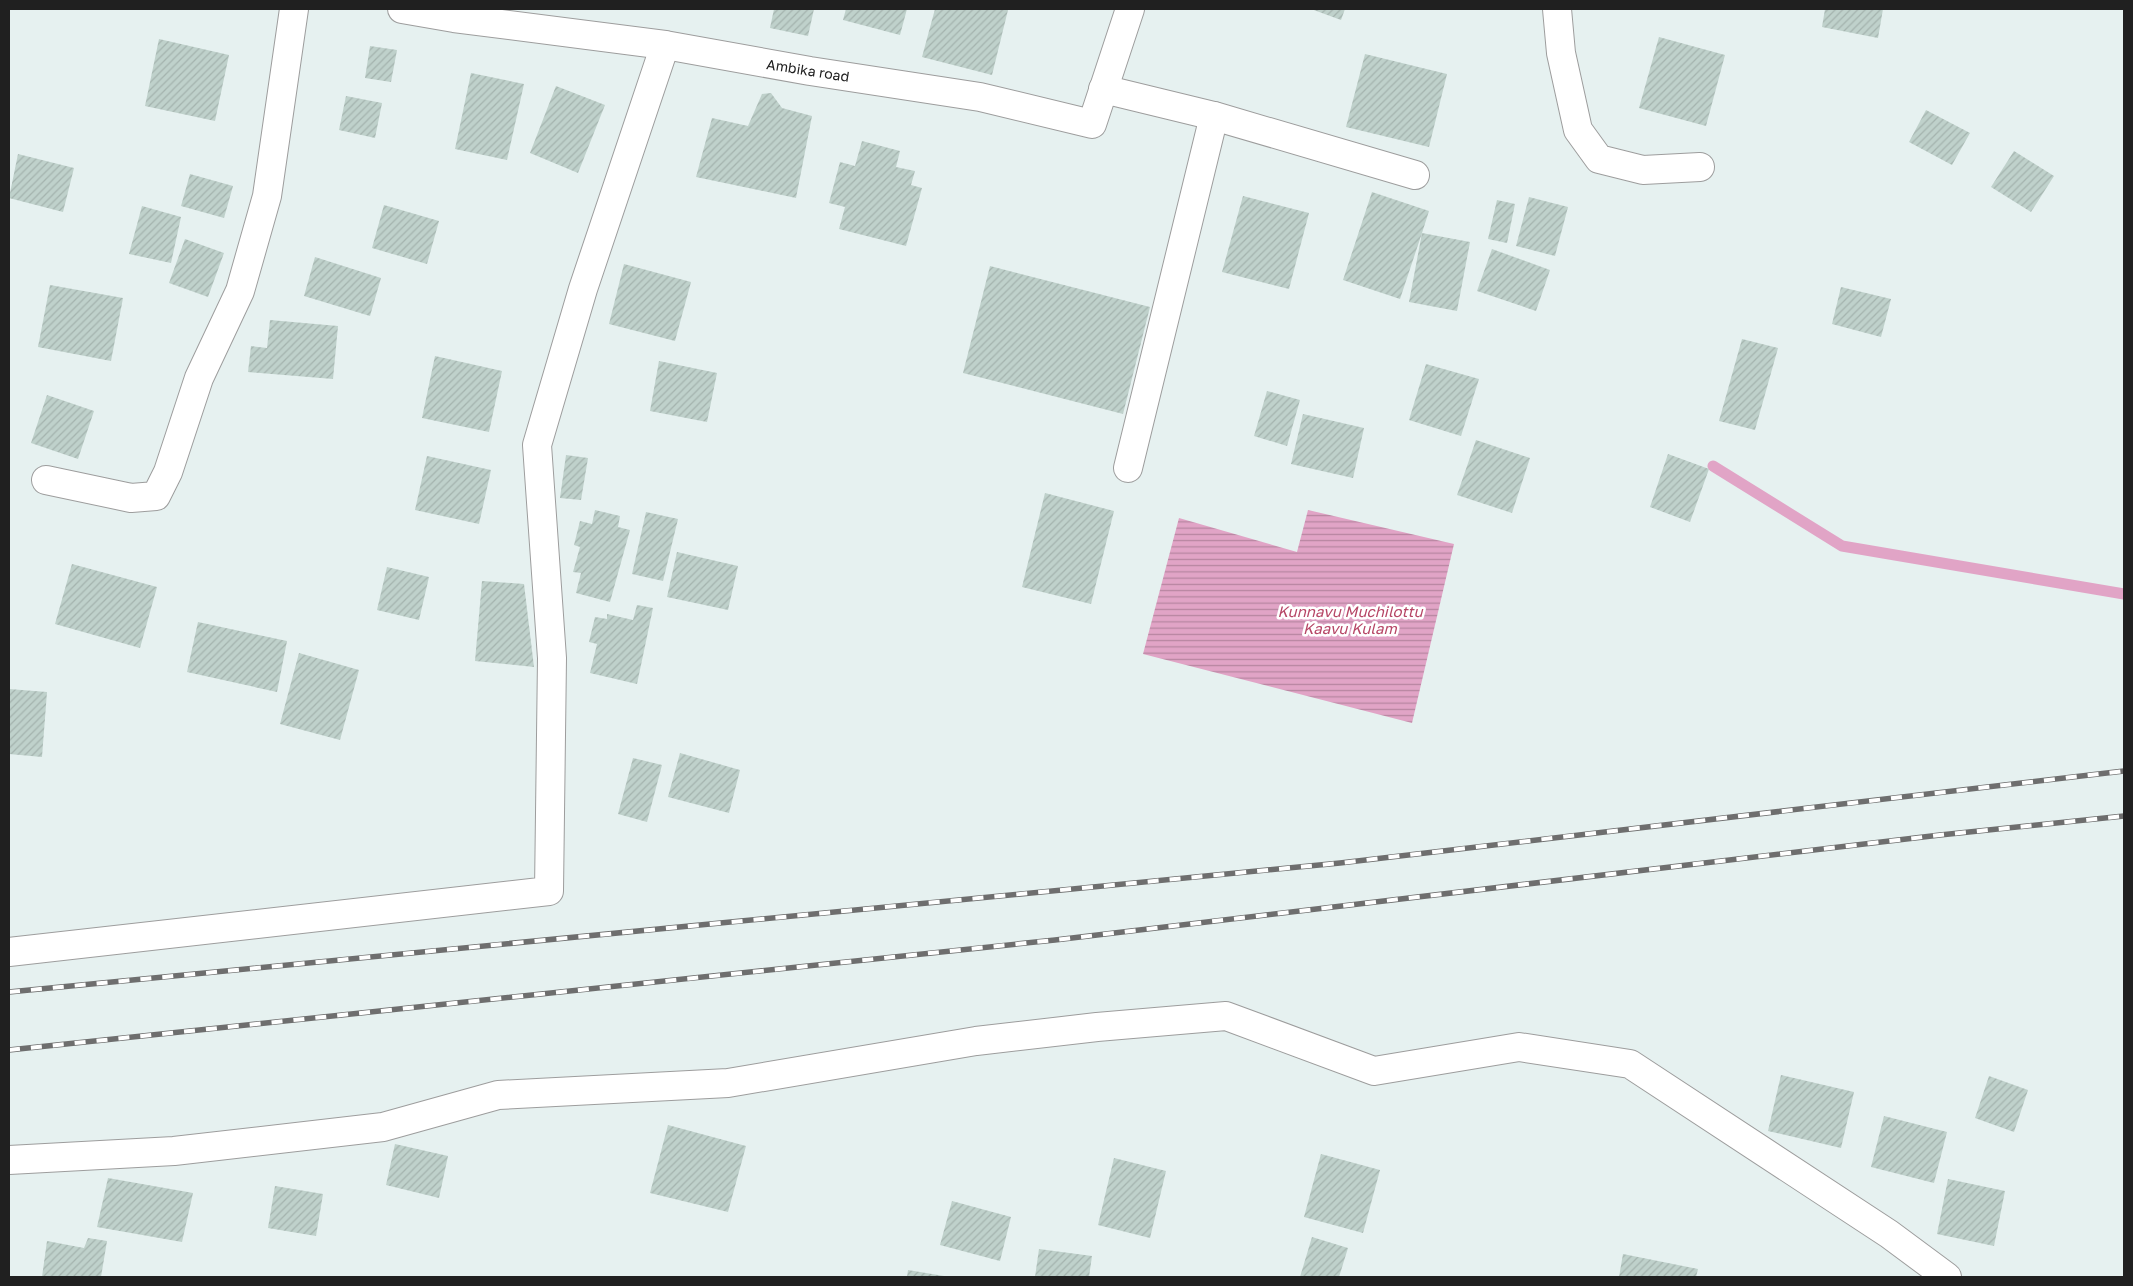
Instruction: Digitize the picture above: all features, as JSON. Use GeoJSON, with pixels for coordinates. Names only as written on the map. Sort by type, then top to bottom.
{"type":"FeatureCollection","features":[{"type":"Feature","properties":{"kind":"street"},"geometry":{"type":"LineString","coordinates":[[46,480],[131,498],[156,496],[168,472],[198,378],[240,291],[254,244],[267,196],[294,9]]}},
{"type":"Feature","properties":{"kind":"street","name":"Ambika road"},"geometry":{"type":"LineString","coordinates":[[402,9],[454,18],[665,45],[810,71],[980,97],[1092,124],[1130,9]]}},
{"type":"Feature","properties":{"kind":"street"},"geometry":{"type":"LineString","coordinates":[[1557,9],[1561,53],[1578,130],[1599,159],[1643,170],[1700,167]]}},
{"type":"Feature","properties":{"kind":"street"},"geometry":{"type":"LineString","coordinates":[[9,952],[549,891],[552,658],[537,445],[582,289],[665,45]]}},
{"type":"Feature","properties":{"kind":"street"},"geometry":{"type":"LineString","coordinates":[[1103,89],[1214,116],[1415,175]]}},
{"type":"Feature","properties":{"kind":"street"},"geometry":{"type":"LineString","coordinates":[[1128,468],[1214,116]]}},
{"type":"Feature","properties":{"kind":"street"},"geometry":{"type":"LineString","coordinates":[[9,1160],[174,1151],[383,1127],[498,1095],[728,1083],[976,1041],[1097,1026],[1226,1016],[1374,1071],[1519,1046],[1630,1064],[1889,1234],[1947,1277]]}},
{"type":"Feature","properties":{"kind":"water","name":"Kunnavu Muchilottu Kaavu Kulam"},"geometry":{"type":"Polygon","coordinates":[[[1308,510],[1454,544],[1412,723],[1143,654],[1179,518],[1297,552],[1308,510]]]}},
{"type":"Feature","properties":{"kind":"building"},"geometry":{"type":"Polygon","coordinates":[[[774,9],[814,9],[808,36],[770,28],[774,9]]]}},
{"type":"Feature","properties":{"kind":"building"},"geometry":{"type":"Polygon","coordinates":[[[846,9],[907,9],[900,35],[843,20],[846,9]]]}},
{"type":"Feature","properties":{"kind":"building"},"geometry":{"type":"Polygon","coordinates":[[[935,9],[1008,10],[992,75],[922,57],[935,9]]]}},
{"type":"Feature","properties":{"kind":"building"},"geometry":{"type":"Polygon","coordinates":[[[1311,9],[1345,9],[1341,20],[1311,9]]]}},
{"type":"Feature","properties":{"kind":"building"},"geometry":{"type":"Polygon","coordinates":[[[1825,9],[1883,9],[1878,38],[1822,27],[1825,9]]]}},
{"type":"Feature","properties":{"kind":"building"},"geometry":{"type":"Polygon","coordinates":[[[1659,37],[1725,55],[1706,126],[1639,108],[1659,37]]]}},
{"type":"Feature","properties":{"kind":"building"},"geometry":{"type":"Polygon","coordinates":[[[159,39],[229,55],[215,121],[145,106],[159,39]]]}},
{"type":"Feature","properties":{"kind":"building"},"geometry":{"type":"Polygon","coordinates":[[[370,46],[397,50],[391,82],[365,78],[370,46]]]}},
{"type":"Feature","properties":{"kind":"building"},"geometry":{"type":"Polygon","coordinates":[[[1365,54],[1447,74],[1429,147],[1346,127],[1365,54]]]}},
{"type":"Feature","properties":{"kind":"building"},"geometry":{"type":"Polygon","coordinates":[[[471,73],[524,84],[507,160],[455,149],[471,73]]]}},
{"type":"Feature","properties":{"kind":"building"},"geometry":{"type":"Polygon","coordinates":[[[556,86],[605,105],[578,173],[530,153],[556,86]]]}},
{"type":"Feature","properties":{"kind":"building"},"geometry":{"type":"Polygon","coordinates":[[[771,93],[782,108],[812,116],[796,198],[696,177],[712,118],[748,126],[762,94],[771,93]]]}},
{"type":"Feature","properties":{"kind":"building"},"geometry":{"type":"Polygon","coordinates":[[[346,96],[382,103],[375,138],[339,130],[346,96]]]}},
{"type":"Feature","properties":{"kind":"building"},"geometry":{"type":"Polygon","coordinates":[[[1926,110],[1970,133],[1952,165],[1909,142],[1926,110]]]}},
{"type":"Feature","properties":{"kind":"building"},"geometry":{"type":"Polygon","coordinates":[[[862,141],[900,151],[896,167],[915,171],[911,185],[922,188],[906,246],[839,229],[845,207],[829,203],[840,162],[855,166],[862,141]]]}},
{"type":"Feature","properties":{"kind":"building"},"geometry":{"type":"Polygon","coordinates":[[[2014,151],[2054,176],[2031,212],[1991,187],[2014,151]]]}},
{"type":"Feature","properties":{"kind":"building"},"geometry":{"type":"Polygon","coordinates":[[[18,154],[74,168],[63,212],[9,198],[18,154]]]}},
{"type":"Feature","properties":{"kind":"building"},"geometry":{"type":"Polygon","coordinates":[[[190,174],[233,186],[224,218],[181,206],[190,174]]]}},
{"type":"Feature","properties":{"kind":"building"},"geometry":{"type":"Polygon","coordinates":[[[1372,192],[1429,211],[1400,299],[1343,280],[1372,192]]]}},
{"type":"Feature","properties":{"kind":"building"},"geometry":{"type":"Polygon","coordinates":[[[1243,196],[1309,213],[1289,289],[1222,272],[1243,196]]]}},
{"type":"Feature","properties":{"kind":"building"},"geometry":{"type":"Polygon","coordinates":[[[1529,197],[1568,207],[1555,256],[1516,246],[1529,197]]]}},
{"type":"Feature","properties":{"kind":"building"},"geometry":{"type":"Polygon","coordinates":[[[1497,200],[1515,204],[1507,243],[1488,239],[1497,200]]]}},
{"type":"Feature","properties":{"kind":"building"},"geometry":{"type":"Polygon","coordinates":[[[384,205],[439,221],[427,264],[372,248],[384,205]]]}},
{"type":"Feature","properties":{"kind":"building"},"geometry":{"type":"Polygon","coordinates":[[[142,206],[181,217],[171,263],[129,254],[142,206]]]}},
{"type":"Feature","properties":{"kind":"building"},"geometry":{"type":"Polygon","coordinates":[[[1422,233],[1470,242],[1457,311],[1409,302],[1422,233]]]}},
{"type":"Feature","properties":{"kind":"building"},"geometry":{"type":"Polygon","coordinates":[[[185,239],[224,253],[208,297],[169,283],[185,239]]]}},
{"type":"Feature","properties":{"kind":"building"},"geometry":{"type":"Polygon","coordinates":[[[1492,249],[1550,270],[1536,311],[1477,291],[1492,249]]]}},
{"type":"Feature","properties":{"kind":"building"},"geometry":{"type":"Polygon","coordinates":[[[315,257],[381,278],[370,316],[304,296],[315,257]]]}},
{"type":"Feature","properties":{"kind":"building"},"geometry":{"type":"Polygon","coordinates":[[[624,264],[691,282],[675,341],[609,324],[624,264]]]}},
{"type":"Feature","properties":{"kind":"building"},"geometry":{"type":"Polygon","coordinates":[[[990,266],[1150,307],[1123,414],[963,373],[990,266]]]}},
{"type":"Feature","properties":{"kind":"building"},"geometry":{"type":"Polygon","coordinates":[[[50,285],[123,298],[111,361],[38,347],[50,285]]]}},
{"type":"Feature","properties":{"kind":"building"},"geometry":{"type":"Polygon","coordinates":[[[1841,287],[1891,299],[1881,337],[1832,324],[1841,287]]]}},
{"type":"Feature","properties":{"kind":"building"},"geometry":{"type":"Polygon","coordinates":[[[270,320],[338,326],[333,379],[248,372],[251,346],[267,348],[270,320]]]}},
{"type":"Feature","properties":{"kind":"building"},"geometry":{"type":"Polygon","coordinates":[[[1742,339],[1778,348],[1755,430],[1719,421],[1742,339]]]}},
{"type":"Feature","properties":{"kind":"building"},"geometry":{"type":"Polygon","coordinates":[[[435,356],[502,371],[489,432],[422,418],[435,356]]]}},
{"type":"Feature","properties":{"kind":"building"},"geometry":{"type":"Polygon","coordinates":[[[659,361],[717,373],[707,422],[650,411],[659,361]]]}},
{"type":"Feature","properties":{"kind":"building"},"geometry":{"type":"Polygon","coordinates":[[[1426,364],[1479,379],[1461,436],[1409,420],[1426,364]]]}},
{"type":"Feature","properties":{"kind":"building"},"geometry":{"type":"Polygon","coordinates":[[[1267,391],[1300,400],[1287,446],[1254,436],[1267,391]]]}},
{"type":"Feature","properties":{"kind":"building"},"geometry":{"type":"Polygon","coordinates":[[[47,395],[94,411],[78,459],[31,443],[47,395]]]}},
{"type":"Feature","properties":{"kind":"building"},"geometry":{"type":"Polygon","coordinates":[[[1303,414],[1364,428],[1353,478],[1291,464],[1303,414]]]}},
{"type":"Feature","properties":{"kind":"building"},"geometry":{"type":"Polygon","coordinates":[[[1476,440],[1530,458],[1512,513],[1457,495],[1476,440]]]}},
{"type":"Feature","properties":{"kind":"building"},"geometry":{"type":"Polygon","coordinates":[[[1668,454],[1709,469],[1690,522],[1650,507],[1668,454]]]}},
{"type":"Feature","properties":{"kind":"building"},"geometry":{"type":"Polygon","coordinates":[[[566,455],[588,458],[581,500],[560,498],[566,455]]]}},
{"type":"Feature","properties":{"kind":"building"},"geometry":{"type":"Polygon","coordinates":[[[427,456],[491,470],[479,524],[415,510],[427,456]]]}},
{"type":"Feature","properties":{"kind":"building"},"geometry":{"type":"Polygon","coordinates":[[[1045,493],[1114,511],[1091,604],[1022,587],[1045,493]]]}},
{"type":"Feature","properties":{"kind":"building"},"geometry":{"type":"Polygon","coordinates":[[[595,510],[620,516],[618,527],[630,530],[610,602],[576,593],[581,573],[573,572],[580,547],[574,545],[580,521],[592,524],[595,510]]]}},
{"type":"Feature","properties":{"kind":"building"},"geometry":{"type":"Polygon","coordinates":[[[646,512],[678,519],[663,581],[632,574],[646,512]]]}},
{"type":"Feature","properties":{"kind":"building"},"geometry":{"type":"Polygon","coordinates":[[[677,552],[738,566],[728,610],[667,597],[677,552]]]}},
{"type":"Feature","properties":{"kind":"building"},"geometry":{"type":"Polygon","coordinates":[[[72,564],[157,587],[140,648],[55,624],[72,564]]]}},
{"type":"Feature","properties":{"kind":"building"},"geometry":{"type":"Polygon","coordinates":[[[387,567],[429,577],[419,620],[377,610],[387,567]]]}},
{"type":"Feature","properties":{"kind":"building"},"geometry":{"type":"Polygon","coordinates":[[[482,581],[524,584],[534,667],[475,661],[482,581]]]}},
{"type":"Feature","properties":{"kind":"building"},"geometry":{"type":"Polygon","coordinates":[[[637,605],[653,608],[637,684],[590,673],[597,644],[589,642],[595,617],[607,619],[607,614],[633,620],[637,605]]]}},
{"type":"Feature","properties":{"kind":"building"},"geometry":{"type":"Polygon","coordinates":[[[198,622],[287,641],[277,692],[187,672],[198,622]]]}},
{"type":"Feature","properties":{"kind":"building"},"geometry":{"type":"Polygon","coordinates":[[[299,653],[359,670],[340,740],[280,724],[299,653]]]}},
{"type":"Feature","properties":{"kind":"building"},"geometry":{"type":"Polygon","coordinates":[[[9,689],[47,692],[42,757],[9,754],[9,689]]]}},
{"type":"Feature","properties":{"kind":"building"},"geometry":{"type":"Polygon","coordinates":[[[680,753],[740,770],[729,813],[668,797],[680,753]]]}},
{"type":"Feature","properties":{"kind":"building"},"geometry":{"type":"Polygon","coordinates":[[[633,758],[662,765],[647,822],[618,814],[633,758]]]}},
{"type":"Feature","properties":{"kind":"building"},"geometry":{"type":"Polygon","coordinates":[[[1781,1075],[1854,1092],[1841,1148],[1768,1131],[1781,1075]]]}},
{"type":"Feature","properties":{"kind":"building"},"geometry":{"type":"Polygon","coordinates":[[[1989,1076],[2028,1090],[2014,1132],[1975,1118],[1989,1076]]]}},
{"type":"Feature","properties":{"kind":"building"},"geometry":{"type":"Polygon","coordinates":[[[1884,1116],[1947,1132],[1934,1183],[1871,1167],[1884,1116]]]}},
{"type":"Feature","properties":{"kind":"building"},"geometry":{"type":"Polygon","coordinates":[[[668,1125],[746,1146],[728,1212],[650,1193],[668,1125]]]}},
{"type":"Feature","properties":{"kind":"building"},"geometry":{"type":"Polygon","coordinates":[[[395,1144],[448,1156],[439,1198],[386,1185],[395,1144]]]}},
{"type":"Feature","properties":{"kind":"building"},"geometry":{"type":"Polygon","coordinates":[[[1321,1154],[1380,1170],[1363,1233],[1304,1217],[1321,1154]]]}},
{"type":"Feature","properties":{"kind":"building"},"geometry":{"type":"Polygon","coordinates":[[[1114,1158],[1166,1171],[1150,1238],[1098,1225],[1114,1158]]]}},
{"type":"Feature","properties":{"kind":"building"},"geometry":{"type":"Polygon","coordinates":[[[108,1178],[193,1193],[182,1242],[97,1227],[108,1178]]]}},
{"type":"Feature","properties":{"kind":"building"},"geometry":{"type":"Polygon","coordinates":[[[1948,1179],[2005,1191],[1994,1246],[1937,1234],[1948,1179]]]}},
{"type":"Feature","properties":{"kind":"building"},"geometry":{"type":"Polygon","coordinates":[[[275,1186],[323,1194],[316,1236],[268,1228],[275,1186]]]}},
{"type":"Feature","properties":{"kind":"building"},"geometry":{"type":"Polygon","coordinates":[[[952,1201],[1011,1217],[1000,1261],[940,1245],[952,1201]]]}},
{"type":"Feature","properties":{"kind":"building"},"geometry":{"type":"Polygon","coordinates":[[[1312,1237],[1348,1248],[1339,1277],[1300,1277],[1312,1237]]]}},
{"type":"Feature","properties":{"kind":"building"},"geometry":{"type":"Polygon","coordinates":[[[88,1238],[107,1241],[101,1277],[42,1277],[47,1241],[84,1248],[88,1238]]]}},
{"type":"Feature","properties":{"kind":"building"},"geometry":{"type":"Polygon","coordinates":[[[1039,1249],[1092,1256],[1089,1277],[1035,1277],[1039,1249]]]}},
{"type":"Feature","properties":{"kind":"building"},"geometry":{"type":"Polygon","coordinates":[[[1623,1254],[1698,1269],[1696,1277],[1619,1277],[1623,1254]]]}},
{"type":"Feature","properties":{"kind":"building"},"geometry":{"type":"Polygon","coordinates":[[[908,1270],[944,1276],[944,1277],[907,1277],[908,1270]]]}},
{"type":"Feature","properties":{"kind":"waterway"},"geometry":{"type":"LineString","coordinates":[[1713,466],[1842,546],[2124,594]]}},
{"type":"Feature","properties":{"kind":"railway"},"geometry":{"type":"LineString","coordinates":[[9,992],[1340,863],[2124,771]]}},
{"type":"Feature","properties":{"kind":"railway"},"geometry":{"type":"LineString","coordinates":[[9,1050],[1055,940],[1940,835],[2124,816]]}}]}
